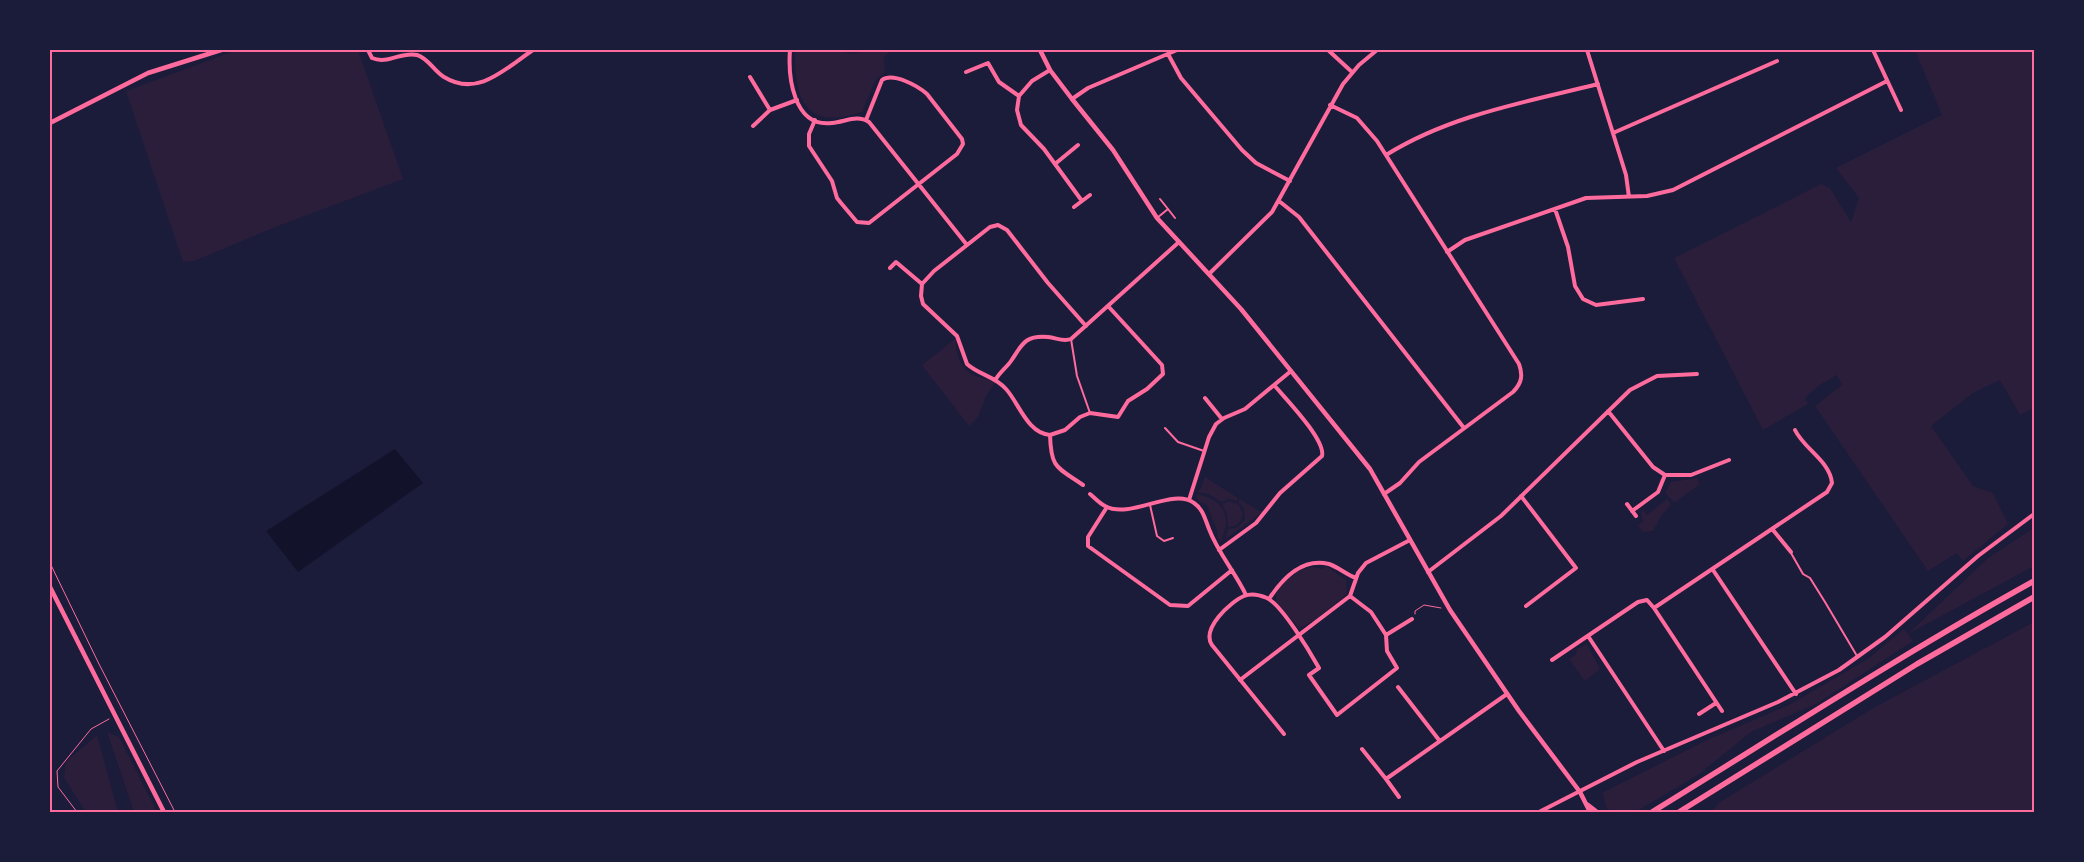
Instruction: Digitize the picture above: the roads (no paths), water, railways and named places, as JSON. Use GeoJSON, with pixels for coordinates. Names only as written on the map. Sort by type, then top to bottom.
{"type":"FeatureCollection","features":[{"type":"Feature","properties":{"kind":"main road"},"geometry":{"type":"LineString","coordinates":[[1652,812],[1854,686],[2034,581]]}},
{"type":"Feature","properties":{"kind":"main road"},"geometry":{"type":"LineString","coordinates":[[1679,812],[1917,664],[2034,597]]}},
{"type":"Feature","properties":{"kind":"street"},"geometry":{"type":"LineString","coordinates":[[50,123],[148,73],[221,50]]}},
{"type":"Feature","properties":{"kind":"street"},"geometry":{"type":"LineString","coordinates":[[368,50],[372,58],[383,61],[407,55],[419,55],[449,80],[472,85],[491,80],[533,50]]}},
{"type":"Feature","properties":{"kind":"street"},"geometry":{"type":"LineString","coordinates":[[790,50],[789,80],[797,100],[804,111],[815,120],[829,124],[855,118],[866,120],[967,245]]}},
{"type":"Feature","properties":{"kind":"street"},"geometry":{"type":"LineString","coordinates":[[1040,50],[1050,70],[1113,150],[1157,218],[1210,273],[1370,469],[1450,610],[1508,694],[1580,792],[1590,812]]}},
{"type":"Feature","properties":{"kind":"street"},"geometry":{"type":"LineString","coordinates":[[1072,99],[1088,88],[1177,50]]}},
{"type":"Feature","properties":{"kind":"street"},"geometry":{"type":"LineString","coordinates":[[1328,50],[1352,72]]}},
{"type":"Feature","properties":{"kind":"street"},"geometry":{"type":"LineString","coordinates":[[1210,273],[1264,222],[1280,201],[1330,105],[1352,72],[1377,50]]}},
{"type":"Feature","properties":{"kind":"street"},"geometry":{"type":"LineString","coordinates":[[1587,50],[1629,186],[1630,197]]}},
{"type":"Feature","properties":{"kind":"street"},"geometry":{"type":"LineString","coordinates":[[1873,50],[1901,110]]}},
{"type":"Feature","properties":{"kind":"street"},"geometry":{"type":"LineString","coordinates":[[1168,54],[1181,78],[1242,150],[1256,163],[1290,181]]}},
{"type":"Feature","properties":{"kind":"street"},"geometry":{"type":"LineString","coordinates":[[1613,133],[1778,61]]}},
{"type":"Feature","properties":{"kind":"street"},"geometry":{"type":"LineString","coordinates":[[966,72],[988,63],[999,82],[1019,96]]}},
{"type":"Feature","properties":{"kind":"street"},"geometry":{"type":"LineString","coordinates":[[1050,70],[1032,81],[1019,96],[1017,110],[1021,125],[1055,164],[1082,201]]}},
{"type":"Feature","properties":{"kind":"street"},"geometry":{"type":"LineString","coordinates":[[750,77],[770,110]]}},
{"type":"Feature","properties":{"kind":"street"},"geometry":{"type":"LineString","coordinates":[[815,120],[809,134],[809,146],[832,181],[837,198],[857,222],[869,223],[963,147],[962,139],[932,99],[920,88],[894,77],[886,77],[881,82],[866,120]]}},
{"type":"Feature","properties":{"kind":"street"},"geometry":{"type":"LineString","coordinates":[[1447,252],[1465,240],[1586,198],[1664,194],[1688,184],[1887,81]]}},
{"type":"Feature","properties":{"kind":"street"},"geometry":{"type":"LineString","coordinates":[[1386,154],[1416,137],[1453,122],[1598,84]]}},
{"type":"Feature","properties":{"kind":"street"},"geometry":{"type":"LineString","coordinates":[[753,126],[770,110],[797,100]]}},
{"type":"Feature","properties":{"kind":"street"},"geometry":{"type":"LineString","coordinates":[[1330,105],[1350,113],[1364,123],[1386,154],[1519,364],[1522,373],[1518,387],[1419,462],[1400,483],[1384,494]]}},
{"type":"Feature","properties":{"kind":"street"},"geometry":{"type":"LineString","coordinates":[[1055,164],[1078,145]]}},
{"type":"Feature","properties":{"kind":"street"},"geometry":{"type":"LineString","coordinates":[[1074,207],[1090,196]]}},
{"type":"Feature","properties":{"kind":"street"},"geometry":{"type":"LineString","coordinates":[[1280,201],[1299,217],[1464,428]]}},
{"type":"Feature","properties":{"kind":"street"},"geometry":{"type":"LineString","coordinates":[[1555,208],[1568,247],[1575,286],[1583,299],[1596,305],[1643,299]]}},
{"type":"Feature","properties":{"kind":"street"},"geometry":{"type":"LineString","coordinates":[[1086,326],[1048,283],[1005,228],[993,226],[927,277],[922,284],[920,296],[923,304],[957,336],[967,364],[996,379],[1006,389],[1018,409],[1035,427],[1043,434],[1050,435],[1065,430],[1083,415],[1090,413],[1118,417],[1128,401],[1147,389],[1164,371],[1162,364],[1108,306]]}},
{"type":"Feature","properties":{"kind":"street"},"geometry":{"type":"LineString","coordinates":[[996,379],[1010,362],[1018,348],[1028,340],[1043,337],[1061,340],[1071,339],[1179,242]]}},
{"type":"Feature","properties":{"kind":"street"},"geometry":{"type":"LineString","coordinates":[[890,268],[896,262],[922,284]]}},
{"type":"Feature","properties":{"kind":"street"},"geometry":{"type":"LineString","coordinates":[[1189,500],[1213,429],[1222,419],[1245,409],[1291,371]]}},
{"type":"Feature","properties":{"kind":"street"},"geometry":{"type":"LineString","coordinates":[[1428,572],[1483,531],[1630,390],[1649,379],[1668,374],[1697,374]]}},
{"type":"Feature","properties":{"kind":"street"},"geometry":{"type":"LineString","coordinates":[[1218,550],[1256,523],[1280,493],[1322,456],[1323,449],[1317,438],[1274,385]]}},
{"type":"Feature","properties":{"kind":"street"},"geometry":{"type":"LineString","coordinates":[[1205,398],[1222,419]]}},
{"type":"Feature","properties":{"kind":"street"},"geometry":{"type":"LineString","coordinates":[[1608,412],[1653,467],[1665,476],[1691,475],[1729,460]]}},
{"type":"Feature","properties":{"kind":"street"},"geometry":{"type":"LineString","coordinates":[[1654,608],[1773,530],[1829,490],[1832,483],[1831,476],[1824,465],[1804,444],[1795,430]]}},
{"type":"Feature","properties":{"kind":"street"},"geometry":{"type":"LineString","coordinates":[[1050,435],[1051,456],[1056,467],[1083,485]]}},
{"type":"Feature","properties":{"kind":"street"},"geometry":{"type":"LineString","coordinates":[[1632,511],[1658,492],[1665,476]]}},
{"type":"Feature","properties":{"kind":"street"},"geometry":{"type":"LineString","coordinates":[[1090,494],[1107,507],[1128,509],[1178,499],[1189,500],[1200,508],[1218,550],[1246,595]]}},
{"type":"Feature","properties":{"kind":"street"},"geometry":{"type":"LineString","coordinates":[[1521,496],[1576,568],[1526,606]]}},
{"type":"Feature","properties":{"kind":"street"},"geometry":{"type":"LineString","coordinates":[[1627,504],[1636,516]]}},
{"type":"Feature","properties":{"kind":"street"},"geometry":{"type":"LineString","coordinates":[[1107,507],[1088,536],[1088,546],[1170,605],[1188,606],[1232,570]]}},
{"type":"Feature","properties":{"kind":"street"},"geometry":{"type":"LineString","coordinates":[[1539,812],[1664,750],[1796,694],[1858,658],[1896,628],[1978,556],[2034,514]]}},
{"type":"Feature","properties":{"kind":"street"},"geometry":{"type":"LineString","coordinates":[[1773,530],[1790,552]]}},
{"type":"Feature","properties":{"kind":"street"},"geometry":{"type":"LineString","coordinates":[[1240,680],[1350,596],[1356,578],[1366,563],[1410,540]]}},
{"type":"Feature","properties":{"kind":"street"},"geometry":{"type":"LineString","coordinates":[[1269,599],[1279,583],[1305,566],[1330,565],[1356,578]]}},
{"type":"Feature","properties":{"kind":"street"},"geometry":{"type":"LineString","coordinates":[[1713,570],[1796,694]]}},
{"type":"Feature","properties":{"kind":"street"},"geometry":{"type":"LineString","coordinates":[[50,587],[164,812]]}},
{"type":"Feature","properties":{"kind":"street"},"geometry":{"type":"LineString","coordinates":[[1284,734],[1212,646],[1208,635],[1227,609],[1246,595],[1257,595],[1269,599],[1298,634],[1319,668],[1309,675],[1337,715],[1397,668],[1387,651],[1386,635],[1370,611],[1350,596]]}},
{"type":"Feature","properties":{"kind":"street"},"geometry":{"type":"LineString","coordinates":[[1552,660],[1643,600],[1650,602],[1722,712]]}},
{"type":"Feature","properties":{"kind":"street"},"geometry":{"type":"LineString","coordinates":[[1386,635],[1412,619]]}},
{"type":"Feature","properties":{"kind":"street"},"geometry":{"type":"LineString","coordinates":[[1588,636],[1664,750]]}},
{"type":"Feature","properties":{"kind":"street"},"geometry":{"type":"LineString","coordinates":[[1398,687],[1440,740]]}},
{"type":"Feature","properties":{"kind":"street"},"geometry":{"type":"LineString","coordinates":[[1386,779],[1508,694]]}},
{"type":"Feature","properties":{"kind":"street"},"geometry":{"type":"LineString","coordinates":[[1699,714],[1716,703]]}},
{"type":"Feature","properties":{"kind":"street"},"geometry":{"type":"LineString","coordinates":[[1362,749],[1399,797]]}},
{"type":"Feature","properties":{"kind":"street"},"geometry":{"type":"LineString","coordinates":[[1588,805],[1597,812]]}},
{"type":"Feature","properties":{"kind":"lane"},"geometry":{"type":"LineString","coordinates":[[1160,199],[1175,218]]}},
{"type":"Feature","properties":{"kind":"lane"},"geometry":{"type":"LineString","coordinates":[[1157,218],[1168,209]]}},
{"type":"Feature","properties":{"kind":"lane"},"geometry":{"type":"LineString","coordinates":[[1071,339],[1077,376],[1090,413]]}},
{"type":"Feature","properties":{"kind":"lane"},"geometry":{"type":"LineString","coordinates":[[1165,428],[1178,442],[1204,451]]}},
{"type":"Feature","properties":{"kind":"lane"},"geometry":{"type":"LineString","coordinates":[[1150,504],[1157,536],[1164,541],[1173,538]]}},
{"type":"Feature","properties":{"kind":"lane"},"geometry":{"type":"LineString","coordinates":[[1790,552],[1803,574],[1810,578],[1858,658]]}}]}
